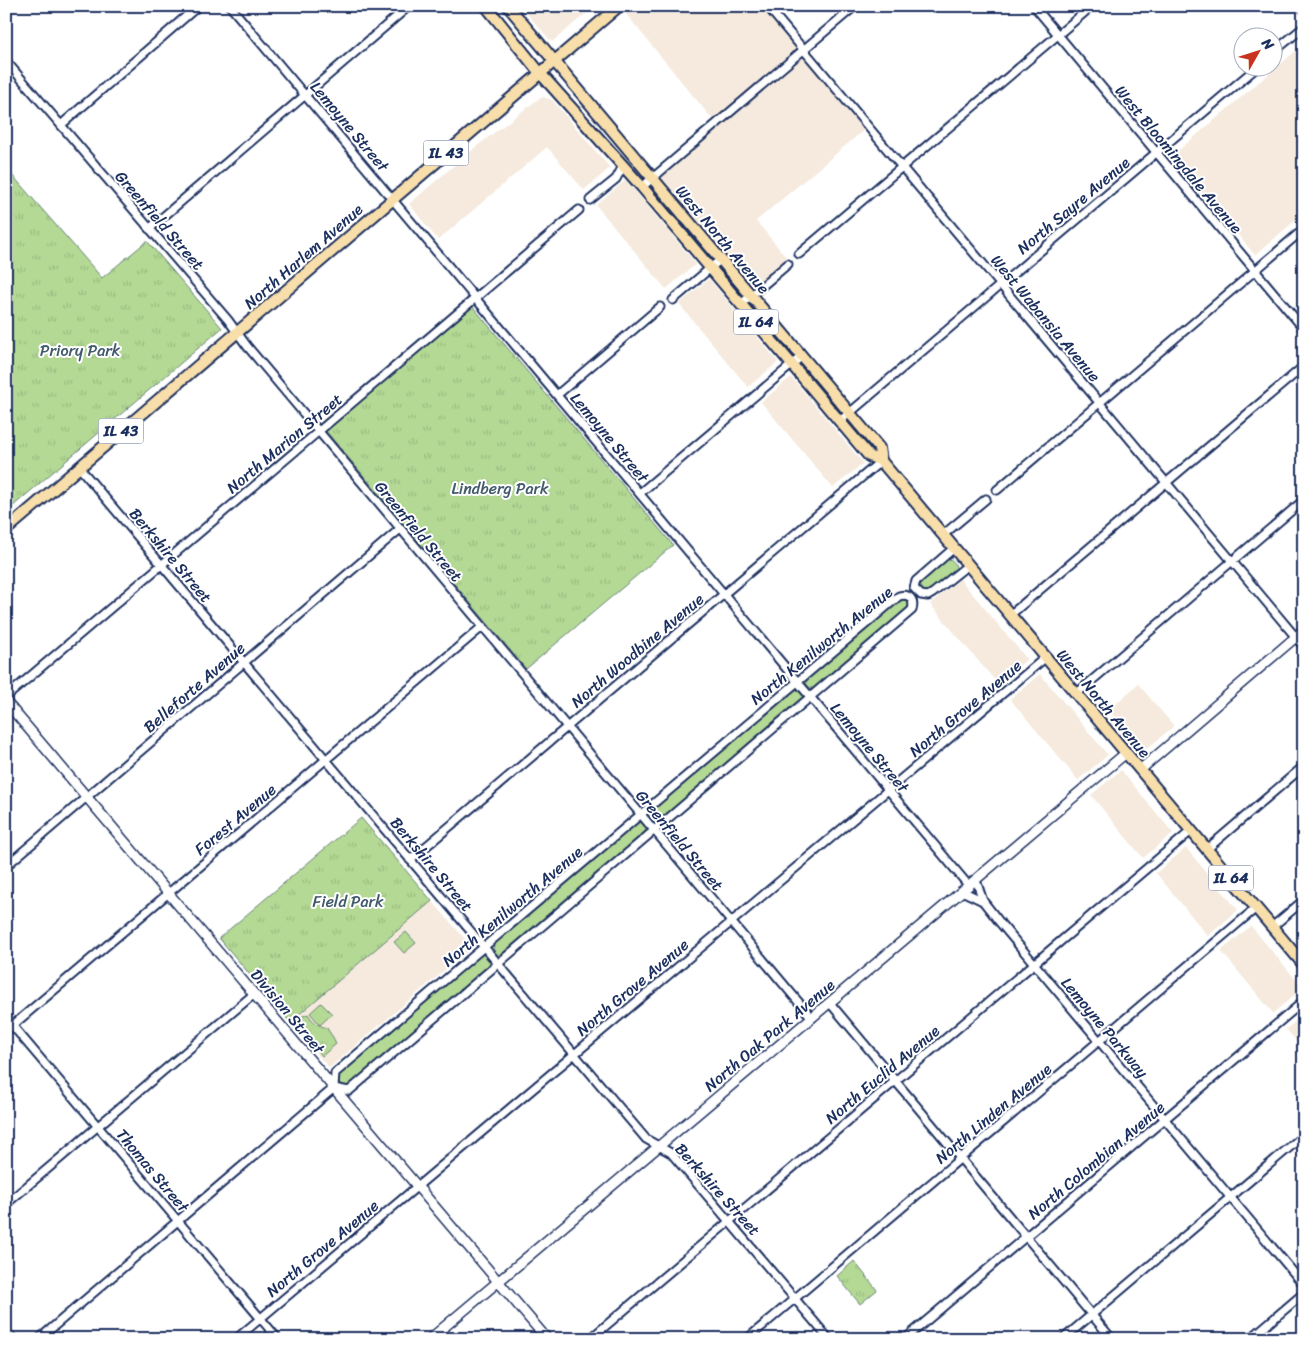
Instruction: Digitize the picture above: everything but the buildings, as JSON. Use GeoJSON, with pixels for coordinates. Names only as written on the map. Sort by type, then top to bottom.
{"type":"FeatureCollection","features":[{"type":"Feature","properties":{"kind":"main road","name":"IL 64"},"geometry":{"type":"LineString","coordinates":[[486,6],[540,73]]}},
{"type":"Feature","properties":{"kind":"main road","name":"IL 64"},"geometry":{"type":"LineString","coordinates":[[508,6],[554,62]]}},
{"type":"Feature","properties":{"kind":"main road","name":"North Harlem Avenue"},"geometry":{"type":"LineString","coordinates":[[6,530],[619,6]]}},
{"type":"Feature","properties":{"kind":"main road","name":"West North Avenue"},"geometry":{"type":"LineString","coordinates":[[554,62],[880,448],[881,461]]}},
{"type":"Feature","properties":{"kind":"main road","name":"West North Avenue"},"geometry":{"type":"LineString","coordinates":[[540,73],[642,187],[869,456],[881,461],[1304,965]]}},
{"type":"Feature","properties":{"kind":"street"},"geometry":{"type":"LineString","coordinates":[[61,125],[198,6]]}},
{"type":"Feature","properties":{"kind":"street","name":"Lemoyne Street"},"geometry":{"type":"LineString","coordinates":[[230,6],[969,885]]}},
{"type":"Feature","properties":{"kind":"street"},"geometry":{"type":"LineString","coordinates":[[149,229],[410,6]]}},
{"type":"Feature","properties":{"kind":"street","name":"West Wabansia Avenue"},"geometry":{"type":"LineString","coordinates":[[767,6],[1304,647]]}},
{"type":"Feature","properties":{"kind":"street"},"geometry":{"type":"LineString","coordinates":[[642,187],[855,6]]}},
{"type":"Feature","properties":{"kind":"street","name":"West Bloomingdale Avenue"},"geometry":{"type":"LineString","coordinates":[[1034,6],[1304,329]]}},
{"type":"Feature","properties":{"kind":"street"},"geometry":{"type":"LineString","coordinates":[[799,254],[1092,6]]}},
{"type":"Feature","properties":{"kind":"street"},"geometry":{"type":"LineString","coordinates":[[1301,6],[1304,10]]}},
{"type":"Feature","properties":{"kind":"street"},"geometry":{"type":"LineString","coordinates":[[1282,45],[1304,27]]}},
{"type":"Feature","properties":{"kind":"street","name":"Greenfield Street"},"geometry":{"type":"LineString","coordinates":[[6,61],[228,320],[318,432],[812,1018]]}},
{"type":"Feature","properties":{"kind":"street","name":"North Sayre Avenue"},"geometry":{"type":"LineString","coordinates":[[840,421],[1244,78]]}},
{"type":"Feature","properties":{"kind":"street"},"geometry":{"type":"LineString","coordinates":[[590,200],[626,170]]}},
{"type":"Feature","properties":{"kind":"street","name":"North Marion Street"},"geometry":{"type":"LineString","coordinates":[[6,697],[579,210]]}},
{"type":"Feature","properties":{"kind":"street"},"geometry":{"type":"LineString","coordinates":[[997,490],[1304,229]]}},
{"type":"Feature","properties":{"kind":"street"},"geometry":{"type":"LineString","coordinates":[[673,300],[720,260]]}},
{"type":"Feature","properties":{"kind":"street"},"geometry":{"type":"LineString","coordinates":[[741,304],[788,264]]}},
{"type":"Feature","properties":{"kind":"street"},"geometry":{"type":"LineString","coordinates":[[557,395],[660,307]]}},
{"type":"Feature","properties":{"kind":"street"},"geometry":{"type":"LineString","coordinates":[[640,493],[802,356]]}},
{"type":"Feature","properties":{"kind":"street"},"geometry":{"type":"LineString","coordinates":[[1010,615],[1304,366]]}},
{"type":"Feature","properties":{"kind":"street","name":"North Woodbine Avenue"},"geometry":{"type":"LineString","coordinates":[[410,860],[881,461]]}},
{"type":"Feature","properties":{"kind":"street","name":"Berkshire Street"},"geometry":{"type":"LineString","coordinates":[[79,467],[646,1139],[671,1153],[829,1339]]}},
{"type":"Feature","properties":{"kind":"street"},"geometry":{"type":"LineString","coordinates":[[943,535],[986,499]]}},
{"type":"Feature","properties":{"kind":"street"},"geometry":{"type":"LineString","coordinates":[[1076,694],[1304,500]]}},
{"type":"Feature","properties":{"kind":"street","name":"Belleforte Avenue"},"geometry":{"type":"LineString","coordinates":[[6,866],[400,529]]}},
{"type":"Feature","properties":{"kind":"street","name":"North Kenilworth Avenue"},"geometry":{"type":"LineString","coordinates":[[954,548],[916,581],[914,588],[921,595],[928,596],[968,565]]}},
{"type":"Feature","properties":{"kind":"street","name":"North Kenilworth Avenue"},"geometry":{"type":"LineString","coordinates":[[39,1339],[334,1088],[334,1074],[797,681],[899,596],[904,594],[912,599],[914,604],[912,610],[349,1091],[334,1088]]}},
{"type":"Feature","properties":{"kind":"street","name":"Forest Avenue"},"geometry":{"type":"LineString","coordinates":[[6,1031],[482,627]]}},
{"type":"Feature","properties":{"kind":"street"},"geometry":{"type":"LineString","coordinates":[[1140,770],[1304,630]]}},
{"type":"Feature","properties":{"kind":"street","name":"North Grove Avenue"},"geometry":{"type":"LineString","coordinates":[[236,1339],[1046,657]]}},
{"type":"Feature","properties":{"kind":"street","name":"Division Street"},"geometry":{"type":"LineString","coordinates":[[6,702],[547,1339]]}},
{"type":"Feature","properties":{"kind":"street","name":"North Oak Park Avenue"},"geometry":{"type":"LineString","coordinates":[[430,1339],[1126,753]]}},
{"type":"Feature","properties":{"kind":"street"},"geometry":{"type":"LineString","coordinates":[[1206,849],[1304,766]]}},
{"type":"Feature","properties":{"kind":"street","name":"North Euclid Avenue"},"geometry":{"type":"LineString","coordinates":[[590,1339],[1191,831]]}},
{"type":"Feature","properties":{"kind":"street","name":"Lemoyne Parkway"},"geometry":{"type":"LineString","coordinates":[[969,885],[1304,1285]]}},
{"type":"Feature","properties":{"kind":"street","name":"Lemoyne Parkway"},"geometry":{"type":"LineString","coordinates":[[969,885],[983,901]]}},
{"type":"Feature","properties":{"kind":"street"},"geometry":{"type":"LineString","coordinates":[[1272,927],[1304,900]]}},
{"type":"Feature","properties":{"kind":"street","name":"North Linden Avenue"},"geometry":{"type":"LineString","coordinates":[[747,1339],[1256,908]]}},
{"type":"Feature","properties":{"kind":"street"},"geometry":{"type":"LineString","coordinates":[[6,1204],[254,994]]}},
{"type":"Feature","properties":{"kind":"street","name":"North Colombian Avenue"},"geometry":{"type":"LineString","coordinates":[[905,1339],[1304,1001]]}},
{"type":"Feature","properties":{"kind":"street"},"geometry":{"type":"LineString","coordinates":[[830,1003],[1112,1339]]}},
{"type":"Feature","properties":{"kind":"street","name":"Thomas Street"},"geometry":{"type":"LineString","coordinates":[[6,1018],[278,1339]]}},
{"type":"Feature","properties":{"kind":"street"},"geometry":{"type":"LineString","coordinates":[[1063,1339],[1304,1134]]}},
{"type":"Feature","properties":{"kind":"street"},"geometry":{"type":"LineString","coordinates":[[1250,1339],[1304,1293]]}},
{"type":"Feature","properties":{"kind":"street"},"geometry":{"type":"LineString","coordinates":[[6,1332],[12,1339]]}},
{"type":"Feature","properties":{"kind":"shaded area"},"geometry":{"type":"Polygon","coordinates":[[[520,6],[595,6],[552,42],[520,6]]]}},
{"type":"Feature","properties":{"kind":"shaded area"},"geometry":{"type":"Polygon","coordinates":[[[636,6],[761,6],[795,47],[795,50],[713,120],[626,14],[636,6]]]}},
{"type":"Feature","properties":{"kind":"shaded area"},"geometry":{"type":"Polygon","coordinates":[[[1304,44],[1304,213],[1255,255],[1172,156],[1264,78],[1282,78],[1282,63],[1304,44]]]}},
{"type":"Feature","properties":{"kind":"shaded area"},"geometry":{"type":"Polygon","coordinates":[[[802,58],[805,59],[864,130],[756,221],[787,258],[750,287],[662,182],[662,176],[802,58]]]}},
{"type":"Feature","properties":{"kind":"shaded area"},"geometry":{"type":"Polygon","coordinates":[[[543,97],[552,100],[610,168],[584,190],[547,147],[438,240],[409,204],[477,146],[543,97]]]}},
{"type":"Feature","properties":{"kind":"shaded area"},"geometry":{"type":"Polygon","coordinates":[[[626,180],[696,264],[666,289],[596,205],[626,180]]]}},
{"type":"Feature","properties":{"kind":"shaded area"},"geometry":{"type":"Polygon","coordinates":[[[709,279],[778,362],[748,387],[679,304],[709,279]]]}},
{"type":"Feature","properties":{"kind":"shaded area"},"geometry":{"type":"Polygon","coordinates":[[[791,377],[863,463],[833,488],[761,402],[791,377]]]}},
{"type":"Feature","properties":{"kind":"shaded area"},"geometry":{"type":"Polygon","coordinates":[[[960,579],[1027,659],[998,684],[930,604],[960,579]]]}},
{"type":"Feature","properties":{"kind":"shaded area"},"geometry":{"type":"Polygon","coordinates":[[[1040,674],[1108,755],[1078,780],[1010,699],[1040,674]]]}},
{"type":"Feature","properties":{"kind":"shaded area"},"geometry":{"type":"Polygon","coordinates":[[[1138,684],[1174,726],[1144,751],[1109,710],[1138,684]]]}},
{"type":"Feature","properties":{"kind":"shaded area"},"geometry":{"type":"Polygon","coordinates":[[[1121,770],[1173,833],[1143,858],[1091,795],[1121,770]]]}},
{"type":"Feature","properties":{"kind":"shaded area"},"geometry":{"type":"Polygon","coordinates":[[[1186,848],[1238,910],[1208,936],[1156,873],[1186,848]]]}},
{"type":"Feature","properties":{"kind":"shaded area"},"geometry":{"type":"Polygon","coordinates":[[[432,901],[472,947],[329,1068],[290,1022],[432,901]]]}},
{"type":"Feature","properties":{"kind":"shaded area"},"geometry":{"type":"Polygon","coordinates":[[[1251,926],[1303,988],[1273,1013],[1221,951],[1251,926]]]}},
{"type":"Feature","properties":{"kind":"shaded area"},"geometry":{"type":"Polygon","coordinates":[[[1304,1014],[1304,1050],[1286,1029],[1304,1014]]]}},
{"type":"Feature","properties":{"kind":"green space","name":"Priory Park"},"geometry":{"type":"Polygon","coordinates":[[[6,168],[102,278],[147,241],[222,328],[6,512],[6,168]]]}},
{"type":"Feature","properties":{"kind":"green space","name":"Lindberg Park"},"geometry":{"type":"Polygon","coordinates":[[[473,307],[673,545],[526,669],[326,431],[473,307]]]}},
{"type":"Feature","properties":{"kind":"green space"},"geometry":{"type":"Polygon","coordinates":[[[950,559],[955,564],[955,571],[930,591],[927,592],[921,589],[920,581],[945,560],[950,559]]]}},
{"type":"Feature","properties":{"kind":"green space"},"geometry":{"type":"Polygon","coordinates":[[[905,597],[911,602],[909,609],[816,688],[810,688],[806,683],[806,679],[901,598],[905,597]]]}},
{"type":"Feature","properties":{"kind":"green space"},"geometry":{"type":"Polygon","coordinates":[[[796,689],[803,695],[802,700],[659,822],[654,821],[650,816],[650,811],[796,689]]]}},
{"type":"Feature","properties":{"kind":"green space","name":"Field Park"},"geometry":{"type":"Polygon","coordinates":[[[361,818],[432,901],[290,1022],[219,938],[361,818]]]}},
{"type":"Feature","properties":{"kind":"green space"},"geometry":{"type":"Polygon","coordinates":[[[640,822],[646,828],[645,832],[501,955],[498,955],[493,949],[494,944],[640,822]]]}},
{"type":"Feature","properties":{"kind":"green space"},"geometry":{"type":"Polygon","coordinates":[[[406,932],[416,943],[404,953],[394,942],[406,932]]]}},
{"type":"Feature","properties":{"kind":"green space"},"geometry":{"type":"Polygon","coordinates":[[[482,954],[490,961],[490,965],[346,1087],[342,1086],[337,1077],[482,954]]]}},
{"type":"Feature","properties":{"kind":"green space"},"geometry":{"type":"Polygon","coordinates":[[[321,1003],[332,1014],[320,1025],[310,1013],[321,1003]]]}},
{"type":"Feature","properties":{"kind":"green space"},"geometry":{"type":"Polygon","coordinates":[[[308,1014],[316,1023],[327,1028],[336,1044],[322,1056],[301,1029],[298,1018],[308,1014]]]}},
{"type":"Feature","properties":{"kind":"green space"},"geometry":{"type":"Polygon","coordinates":[[[854,1261],[877,1290],[860,1304],[837,1276],[854,1261]]]}}]}
